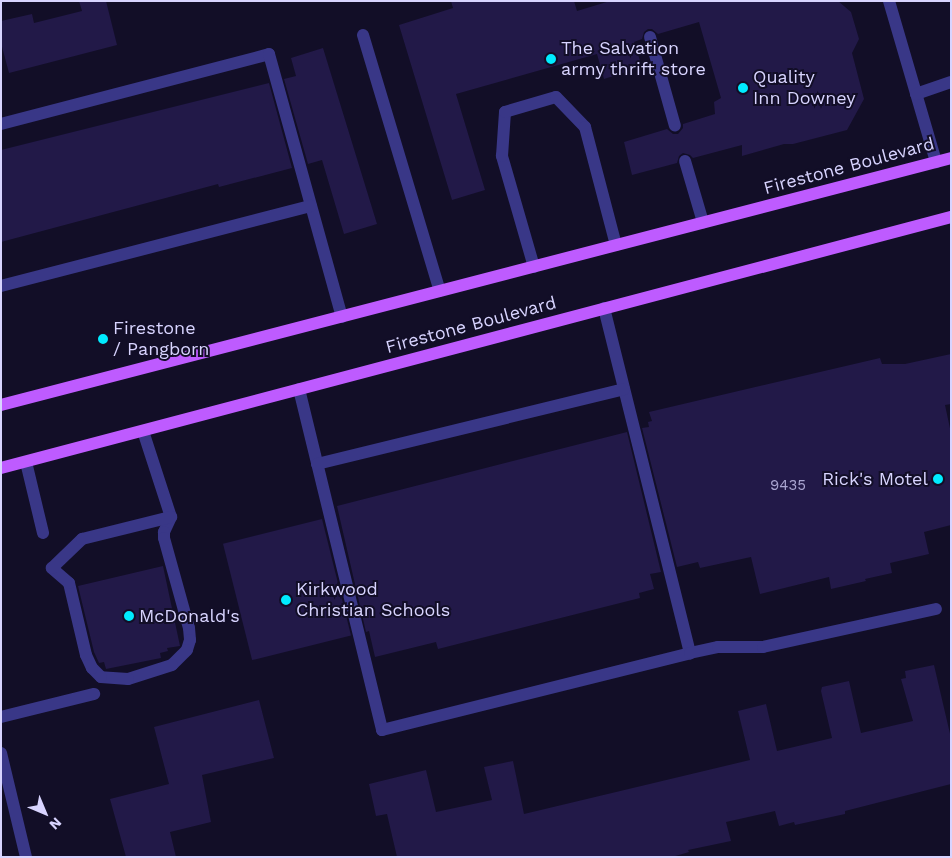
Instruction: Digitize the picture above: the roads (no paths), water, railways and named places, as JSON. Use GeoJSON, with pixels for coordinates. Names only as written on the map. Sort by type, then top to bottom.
{"type":"FeatureCollection","features":[{"type":"Feature","properties":{"kind":"main road","name":"Firestone Boulevard"},"geometry":{"type":"LineString","coordinates":[[1,405],[951,158]]}},
{"type":"Feature","properties":{"kind":"main road","name":"Firestone Boulevard"},"geometry":{"type":"LineString","coordinates":[[1,468],[951,217]]}},
{"type":"Feature","properties":{"kind":"street"},"geometry":{"type":"LineString","coordinates":[[890,1],[936,162]]}},
{"type":"Feature","properties":{"kind":"street"},"geometry":{"type":"LineString","coordinates":[[363,35],[440,291]]}},
{"type":"Feature","properties":{"kind":"street"},"geometry":{"type":"LineString","coordinates":[[650,37],[675,126]]}},
{"type":"Feature","properties":{"kind":"street"},"geometry":{"type":"LineString","coordinates":[[1,124],[269,54],[342,317]]}},
{"type":"Feature","properties":{"kind":"street"},"geometry":{"type":"LineString","coordinates":[[916,94],[951,82]]}},
{"type":"Feature","properties":{"kind":"street"},"geometry":{"type":"LineString","coordinates":[[534,267],[502,156],[505,112],[556,97],[585,126],[616,246]]}},
{"type":"Feature","properties":{"kind":"street"},"geometry":{"type":"LineString","coordinates":[[685,160],[703,222]]}},
{"type":"Feature","properties":{"kind":"street"},"geometry":{"type":"LineString","coordinates":[[1,286],[310,206]]}},
{"type":"Feature","properties":{"kind":"street"},"geometry":{"type":"LineString","coordinates":[[604,308],[690,653]]}},
{"type":"Feature","properties":{"kind":"street"},"geometry":{"type":"LineString","coordinates":[[299,389],[382,730],[690,653],[718,647],[763,648],[936,609]]}},
{"type":"Feature","properties":{"kind":"street"},"geometry":{"type":"LineString","coordinates":[[317,464],[624,389]]}},
{"type":"Feature","properties":{"kind":"street"},"geometry":{"type":"LineString","coordinates":[[143,430],[170,517],[164,532],[164,538],[189,628],[190,640],[187,650],[172,665],[128,679],[101,677],[92,668],[86,655],[69,583],[52,568],[82,539],[170,517]]}},
{"type":"Feature","properties":{"kind":"street"},"geometry":{"type":"LineString","coordinates":[[26,462],[43,533]]}},
{"type":"Feature","properties":{"kind":"street"},"geometry":{"type":"LineString","coordinates":[[1,717],[94,694]]}},
{"type":"Feature","properties":{"kind":"street"},"geometry":{"type":"LineString","coordinates":[[1,753],[26,857]]}},
{"type":"Feature","properties":{"kind":"place","name":"The Salvation army thrift store"},"geometry":{"type":"Point","coordinates":[551,59]}},
{"type":"Feature","properties":{"kind":"place","name":"Quality Inn Downey"},"geometry":{"type":"Point","coordinates":[743,88]}},
{"type":"Feature","properties":{"kind":"place","name":"Firestone / Pangborn"},"geometry":{"type":"Point","coordinates":[103,339]}},
{"type":"Feature","properties":{"kind":"place","name":"Rick's Motel"},"geometry":{"type":"Point","coordinates":[938,479]}},
{"type":"Feature","properties":{"kind":"place","name":"Kirkwood Christian Schools"},"geometry":{"type":"Point","coordinates":[286,600]}},
{"type":"Feature","properties":{"kind":"place","name":"McDonald's"},"geometry":{"type":"Point","coordinates":[129,616]}}]}
